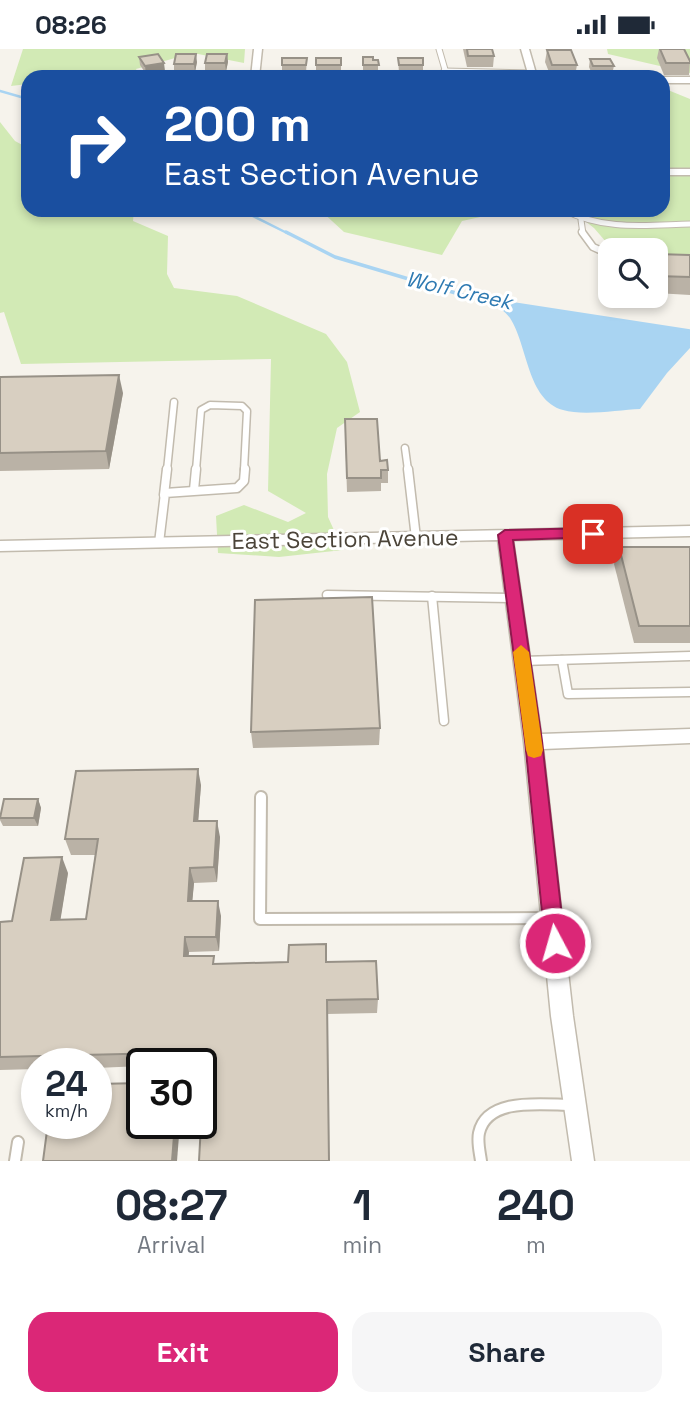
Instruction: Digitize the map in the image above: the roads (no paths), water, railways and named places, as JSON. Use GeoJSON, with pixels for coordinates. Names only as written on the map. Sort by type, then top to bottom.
{"type":"FeatureCollection","features":[{"type":"Feature","properties":{"kind":"street"},"geometry":{"type":"LineString","coordinates":[[256,70],[258,49]]}},
{"type":"Feature","properties":{"kind":"street"},"geometry":{"type":"LineString","coordinates":[[525,49],[531,70]]}},
{"type":"Feature","properties":{"kind":"street"},"geometry":{"type":"LineString","coordinates":[[670,81],[690,81]]}},
{"type":"Feature","properties":{"kind":"street"},"geometry":{"type":"LineString","coordinates":[[670,172],[690,172]]}},
{"type":"Feature","properties":{"kind":"street","name":"East Section Avenue"},"geometry":{"type":"LineString","coordinates":[[0,546],[690,531]]}},
{"type":"Feature","properties":{"kind":"street"},"geometry":{"type":"LineString","coordinates":[[505,535],[533,741],[562,1016],[583,1161]]}},
{"type":"Feature","properties":{"kind":"street"},"geometry":{"type":"LineString","coordinates":[[533,741],[690,737]]}},
{"type":"Feature","properties":{"kind":"lane"},"geometry":{"type":"LineString","coordinates":[[439,49],[444,70]]}},
{"type":"Feature","properties":{"kind":"lane"},"geometry":{"type":"LineString","coordinates":[[575,217],[596,224],[690,224]]}},
{"type":"Feature","properties":{"kind":"lane"},"geometry":{"type":"LineString","coordinates":[[581,221],[583,237],[598,250]]}},
{"type":"Feature","properties":{"kind":"lane"},"geometry":{"type":"LineString","coordinates":[[159,543],[174,402]]}},
{"type":"Feature","properties":{"kind":"lane"},"geometry":{"type":"LineString","coordinates":[[164,495],[169,491],[194,490],[237,488],[244,481],[247,411],[242,406],[210,405],[201,410],[194,490]]}},
{"type":"Feature","properties":{"kind":"lane"},"geometry":{"type":"LineString","coordinates":[[405,448],[416,538]]}},
{"type":"Feature","properties":{"kind":"lane"},"geometry":{"type":"LineString","coordinates":[[327,595],[514,598]]}},
{"type":"Feature","properties":{"kind":"lane"},"geometry":{"type":"LineString","coordinates":[[432,596],[444,721]]}},
{"type":"Feature","properties":{"kind":"lane"},"geometry":{"type":"LineString","coordinates":[[522,661],[690,656]]}},
{"type":"Feature","properties":{"kind":"lane"},"geometry":{"type":"LineString","coordinates":[[562,660],[568,694],[690,692]]}},
{"type":"Feature","properties":{"kind":"lane"},"geometry":{"type":"LineString","coordinates":[[261,797],[260,919],[553,919]]}},
{"type":"Feature","properties":{"kind":"lane"},"geometry":{"type":"LineString","coordinates":[[481,1161],[479,1136],[484,1121],[492,1112],[510,1107],[575,1105]]}},
{"type":"Feature","properties":{"kind":"lane"},"geometry":{"type":"LineString","coordinates":[[15,1161],[18,1142]]}},
{"type":"Feature","properties":{"kind":"water"},"geometry":{"type":"Polygon","coordinates":[[[489,300],[690,331],[690,348],[640,409],[571,412],[551,404],[542,395],[535,384],[510,318],[489,300]]]}},
{"type":"Feature","properties":{"kind":"waterway","name":"Wolf Creek"},"geometry":{"type":"LineString","coordinates":[[0,91],[21,97]]}},
{"type":"Feature","properties":{"kind":"waterway","name":"Wolf Creek"},"geometry":{"type":"LineString","coordinates":[[255,217],[289,234]]}},
{"type":"Feature","properties":{"kind":"waterway","name":"Wolf Creek"},"geometry":{"type":"LineString","coordinates":[[286,232],[335,257],[469,297],[690,331]]}}]}
